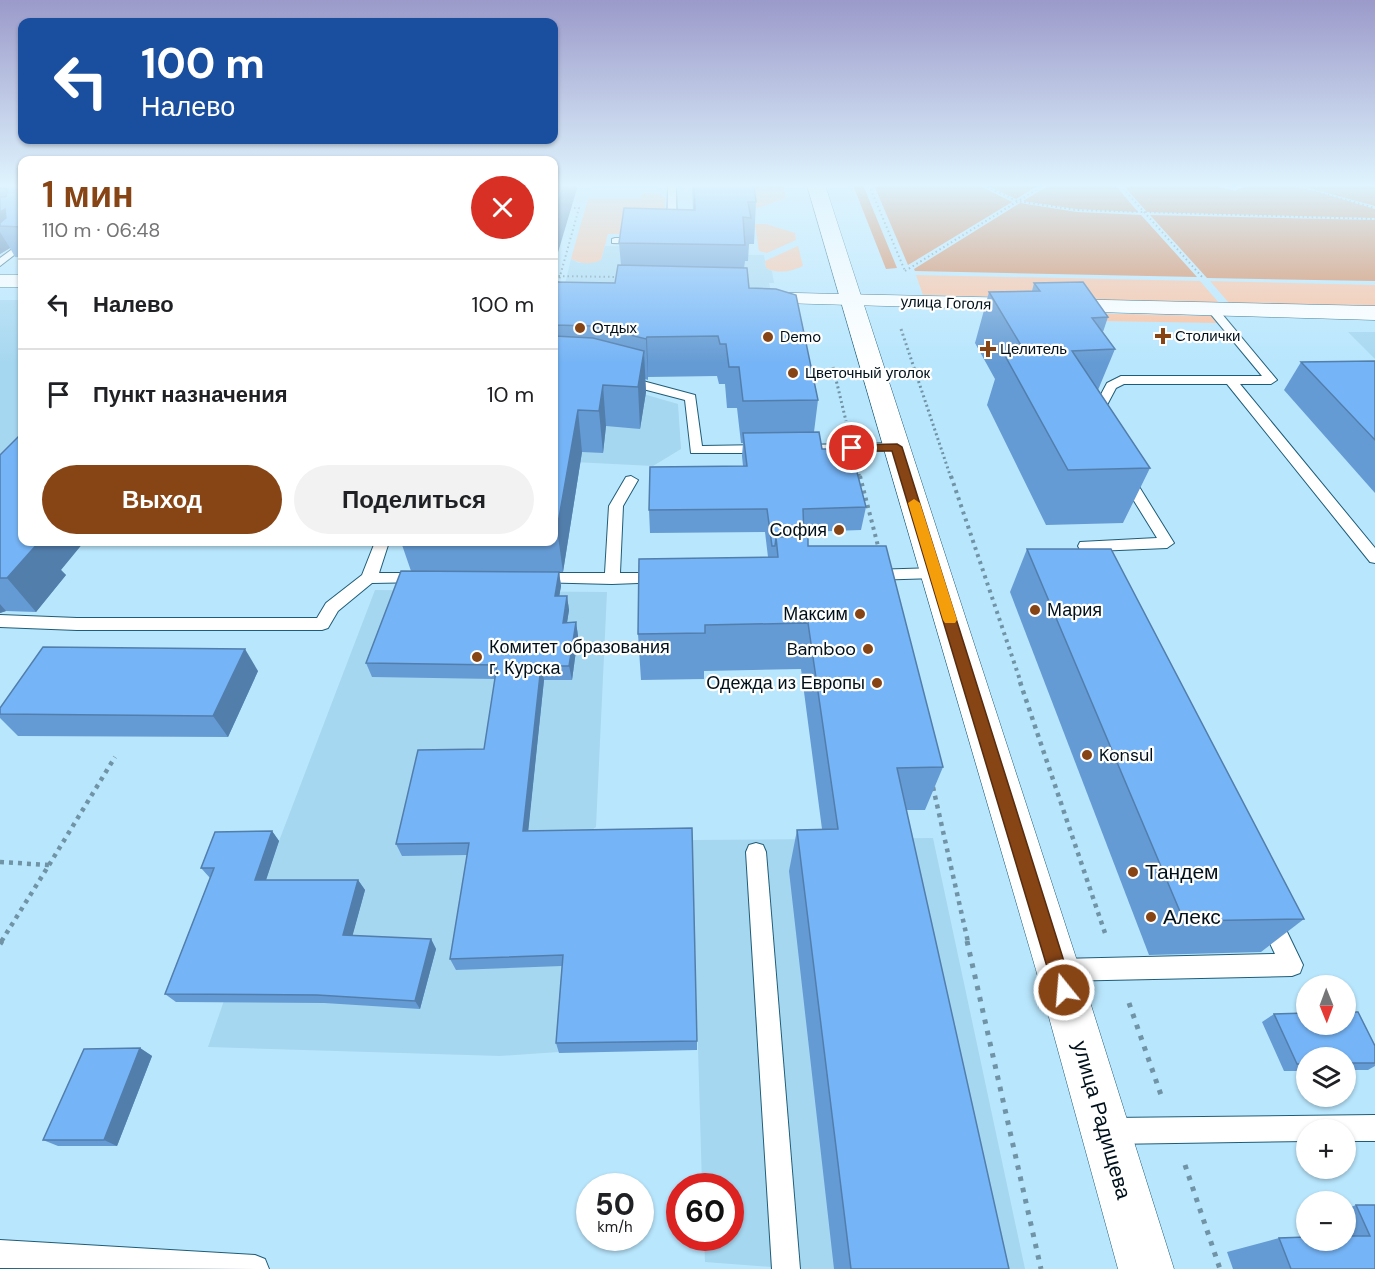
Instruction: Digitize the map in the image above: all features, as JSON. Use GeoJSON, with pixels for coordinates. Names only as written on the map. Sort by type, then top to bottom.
{"type":"FeatureCollection","features":[{"type":"Feature","properties":{"kind":"main road","name":"улица Радищева"},"geometry":{"type":"LineString","coordinates":[[835,244],[1058,970],[1146,1269]]}},
{"type":"Feature","properties":{"kind":"main road"},"geometry":{"type":"LineString","coordinates":[[0,281],[18,281]]}},
{"type":"Feature","properties":{"kind":"main road","name":"улица Гоголя"},"geometry":{"type":"LineString","coordinates":[[733,298],[1375,313]]}},
{"type":"Feature","properties":{"kind":"lane"},"geometry":{"type":"LineString","coordinates":[[0,262],[18,248]]}},
{"type":"Feature","properties":{"kind":"lane"},"geometry":{"type":"LineString","coordinates":[[1101,435],[1093,421],[1111,386],[1121,380],[1271,380],[1213,310]]}},
{"type":"Feature","properties":{"kind":"lane"},"geometry":{"type":"LineString","coordinates":[[608,375],[691,398],[696,450],[897,447]]}},
{"type":"Feature","properties":{"kind":"lane"},"geometry":{"type":"LineString","coordinates":[[1230,379],[1375,558]]}},
{"type":"Feature","properties":{"kind":"lane"},"geometry":{"type":"LineString","coordinates":[[1105,585],[1085,546],[1167,543],[1119,465]]}},
{"type":"Feature","properties":{"kind":"lane"},"geometry":{"type":"LineString","coordinates":[[612,579],[616,506],[631,480]]}},
{"type":"Feature","properties":{"kind":"lane"},"geometry":{"type":"LineString","coordinates":[[0,621],[77,624],[322,624],[332,607],[369,578],[381,546]]}},
{"type":"Feature","properties":{"kind":"lane"},"geometry":{"type":"LineString","coordinates":[[861,575],[936,573]]}},
{"type":"Feature","properties":{"kind":"lane"},"geometry":{"type":"LineString","coordinates":[[369,578],[438,578]]}},
{"type":"Feature","properties":{"kind":"lane"},"geometry":{"type":"LineString","coordinates":[[519,578],[670,578]]}},
{"type":"Feature","properties":{"kind":"lane"},"geometry":{"type":"LineString","coordinates":[[756,852],[786,1269]]}},
{"type":"Feature","properties":{"kind":"lane"},"geometry":{"type":"LineString","coordinates":[[1058,970],[1292,965],[1261,902]]}},
{"type":"Feature","properties":{"kind":"lane"},"geometry":{"type":"LineString","coordinates":[[1106,1132],[1375,1128]]}},
{"type":"Feature","properties":{"kind":"lane"},"geometry":{"type":"LineString","coordinates":[[0,1254],[255,1269]]}},
{"type":"Feature","properties":{"kind":"path"},"geometry":{"type":"LineString","coordinates":[[558,280],[568,244]]}},
{"type":"Feature","properties":{"kind":"path"},"geometry":{"type":"LineString","coordinates":[[893,244],[904,272],[948,244]]}},
{"type":"Feature","properties":{"kind":"path"},"geometry":{"type":"LineString","coordinates":[[1172,244],[1203,279]]}},
{"type":"Feature","properties":{"kind":"path"},"geometry":{"type":"LineString","coordinates":[[559,276],[619,277]]}},
{"type":"Feature","properties":{"kind":"path"},"geometry":{"type":"LineString","coordinates":[[891,301],[1220,1269]]}},
{"type":"Feature","properties":{"kind":"path"},"geometry":{"type":"LineString","coordinates":[[832,362],[885,574]]}},
{"type":"Feature","properties":{"kind":"path"},"geometry":{"type":"LineString","coordinates":[[0,944],[115,758]]}},
{"type":"Feature","properties":{"kind":"path"},"geometry":{"type":"LineString","coordinates":[[932,781],[1041,1269]]}},
{"type":"Feature","properties":{"kind":"path"},"geometry":{"type":"LineString","coordinates":[[0,862],[49,865]]}},
{"type":"Feature","properties":{"kind":"shaded area"},"geometry":{"type":"Polygon","coordinates":[[[575,244],[605,244],[601,260],[586,263],[571,259],[575,244]]]}},
{"type":"Feature","properties":{"kind":"shaded area"},"geometry":{"type":"Polygon","coordinates":[[[758,244],[787,244],[767,253],[759,251],[758,244]]]}},
{"type":"Feature","properties":{"kind":"shaded area"},"geometry":{"type":"Polygon","coordinates":[[[876,244],[887,244],[897,268],[886,269],[876,244]]]}},
{"type":"Feature","properties":{"kind":"shaded area"},"geometry":{"type":"Polygon","coordinates":[[[899,244],[942,244],[908,265],[899,244]]]}},
{"type":"Feature","properties":{"kind":"shaded area"},"geometry":{"type":"Polygon","coordinates":[[[954,244],[1167,244],[1197,277],[915,271],[914,269],[954,244]]]}},
{"type":"Feature","properties":{"kind":"shaded area"},"geometry":{"type":"Polygon","coordinates":[[[1176,244],[1375,244],[1375,281],[1207,278],[1176,244]]]}},
{"type":"Feature","properties":{"kind":"shaded area"},"geometry":{"type":"Polygon","coordinates":[[[605,246],[685,247],[726,255],[764,255],[766,268],[772,271],[774,283],[769,283],[771,292],[564,288],[571,259],[579,263],[601,260],[605,246]]]}},
{"type":"Feature","properties":{"kind":"shaded area"},"geometry":{"type":"Polygon","coordinates":[[[798,246],[803,266],[784,272],[766,268],[765,261],[798,246]]]}},
{"type":"Feature","properties":{"kind":"shaded area"},"geometry":{"type":"Polygon","coordinates":[[[916,275],[1200,281],[1219,303],[923,295],[916,275]]]}},
{"type":"Feature","properties":{"kind":"shaded area"},"geometry":{"type":"Polygon","coordinates":[[[1210,281],[1375,285],[1375,306],[1229,303],[1210,281]]]}},
{"type":"Feature","properties":{"kind":"shaded area"},"geometry":{"type":"Polygon","coordinates":[[[0,300],[18,300],[18,437],[0,457],[0,300]]]}},
{"type":"Feature","properties":{"kind":"shaded area"},"geometry":{"type":"Polygon","coordinates":[[[989,311],[1211,316],[1217,323],[992,319],[989,311]]]}},
{"type":"Feature","properties":{"kind":"shaded area"},"geometry":{"type":"Polygon","coordinates":[[[1348,332],[1375,332],[1375,359],[1348,332]]]}},
{"type":"Feature","properties":{"kind":"shaded area"},"geometry":{"type":"Polygon","coordinates":[[[595,380],[678,404],[681,449],[653,466],[558,461],[558,453],[595,380]]]}},
{"type":"Feature","properties":{"kind":"shaded area","name":"Комитет образования г. Курска"},"geometry":{"type":"Polygon","coordinates":[[[375,590],[607,592],[596,827],[576,842],[559,1052],[500,1056],[208,1047],[279,841],[375,590]]]}},
{"type":"Feature","properties":{"kind":"shaded area"},"geometry":{"type":"Polygon","coordinates":[[[933,838],[1025,1269],[798,1269],[705,1262],[705,1251],[744,1251],[744,1173],[702,1173],[692,840],[933,838]]]}},
{"type":"Feature","properties":{"kind":"building"},"geometry":{"type":"Polygon","coordinates":[[[618,265],[747,268],[749,288],[776,289],[796,295],[818,400],[743,401],[739,367],[729,367],[726,344],[720,344],[718,336],[647,337],[646,339],[594,326],[558,325],[558,282],[615,283],[618,265]]]}},
{"type":"Feature","properties":{"kind":"building"},"geometry":{"type":"Polygon","coordinates":[[[1083,282],[1108,317],[1092,318],[1115,349],[1072,351],[1150,468],[1068,470],[1003,352],[1025,352],[989,292],[1040,291],[1034,283],[1083,282]]]}},
{"type":"Feature","properties":{"kind":"building"},"geometry":{"type":"Polygon","coordinates":[[[558,336],[593,338],[644,351],[638,387],[603,385],[599,411],[578,410],[558,523],[558,336]]]}},
{"type":"Feature","properties":{"kind":"building"},"geometry":{"type":"Polygon","coordinates":[[[1375,361],[1375,440],[1301,362],[1375,361]]]}},
{"type":"Feature","properties":{"kind":"building"},"geometry":{"type":"Polygon","coordinates":[[[819,432],[822,449],[851,449],[866,507],[803,509],[804,536],[776,537],[775,546],[772,546],[767,509],[649,510],[650,467],[747,466],[743,433],[819,432]]]}},
{"type":"Feature","properties":{"kind":"building"},"geometry":{"type":"Polygon","coordinates":[[[18,437],[18,546],[35,546],[7,578],[0,578],[0,455],[18,437]]]}},
{"type":"Feature","properties":{"kind":"building"},"geometry":{"type":"Polygon","coordinates":[[[808,536],[808,546],[886,546],[943,767],[897,768],[1009,1269],[851,1269],[797,830],[838,829],[808,623],[705,625],[705,633],[638,634],[639,559],[778,557],[776,537],[808,536]]]}},
{"type":"Feature","properties":{"kind":"building"},"geometry":{"type":"Polygon","coordinates":[[[1027,549],[1111,549],[1304,919],[1184,921],[1027,549]]]}},
{"type":"Feature","properties":{"kind":"building"},"geometry":{"type":"Polygon","coordinates":[[[401,571],[559,572],[555,596],[567,596],[563,623],[576,622],[569,666],[541,666],[523,831],[692,828],[697,1041],[556,1043],[563,955],[450,959],[469,843],[396,844],[418,750],[484,749],[497,665],[366,663],[401,571]]]}},
{"type":"Feature","properties":{"kind":"building"},"geometry":{"type":"Polygon","coordinates":[[[43,647],[245,649],[213,716],[0,714],[0,708],[43,647]]]}},
{"type":"Feature","properties":{"kind":"building"},"geometry":{"type":"Polygon","coordinates":[[[272,831],[255,880],[358,880],[343,935],[431,939],[415,1001],[317,995],[165,994],[214,868],[201,868],[215,832],[272,831]]]}},
{"type":"Feature","properties":{"kind":"building"},"geometry":{"type":"Polygon","coordinates":[[[1356,1012],[1358,1012],[1375,1046],[1375,1063],[1356,1063],[1356,1047],[1296,1047],[1296,1062],[1274,1014],[1296,1013],[1296,1035],[1356,1035],[1356,1012]]]}},
{"type":"Feature","properties":{"kind":"building"},"geometry":{"type":"Polygon","coordinates":[[[140,1048],[104,1140],[43,1140],[84,1049],[140,1048]]]}},
{"type":"Feature","properties":{"kind":"building"},"geometry":{"type":"Polygon","coordinates":[[[1356,1205],[1375,1205],[1375,1269],[1291,1269],[1279,1238],[1296,1237],[1296,1251],[1356,1251],[1356,1236],[1370,1236],[1356,1205]]]}},
{"type":"Feature","properties":{"kind":"slow traffic"},"geometry":{"type":"LineString","coordinates":[[914,503],[950,620]]}},
{"type":"Feature","properties":{"kind":"place","name":"Отдых"},"geometry":{"type":"Point","coordinates":[580,328]}},
{"type":"Feature","properties":{"kind":"place","name":"Столички"},"geometry":{"type":"Point","coordinates":[1163,336]}},
{"type":"Feature","properties":{"kind":"place","name":"Demo"},"geometry":{"type":"Point","coordinates":[768,337]}},
{"type":"Feature","properties":{"kind":"place","name":"Целитель"},"geometry":{"type":"Point","coordinates":[988,349]}},
{"type":"Feature","properties":{"kind":"place","name":"Цветочный уголок"},"geometry":{"type":"Point","coordinates":[793,373]}},
{"type":"Feature","properties":{"kind":"place","name":"София"},"geometry":{"type":"Point","coordinates":[839,530]}},
{"type":"Feature","properties":{"kind":"place","name":"Мария"},"geometry":{"type":"Point","coordinates":[1035,610]}},
{"type":"Feature","properties":{"kind":"place","name":"Максим"},"geometry":{"type":"Point","coordinates":[860,614]}},
{"type":"Feature","properties":{"kind":"place","name":"Bamboo"},"geometry":{"type":"Point","coordinates":[868,649]}},
{"type":"Feature","properties":{"kind":"place","name":"Комитет образования г. Курска"},"geometry":{"type":"Point","coordinates":[477,657]}},
{"type":"Feature","properties":{"kind":"place","name":"Одежда из Европы"},"geometry":{"type":"Point","coordinates":[877,683]}},
{"type":"Feature","properties":{"kind":"place","name":"Konsul"},"geometry":{"type":"Point","coordinates":[1087,755]}},
{"type":"Feature","properties":{"kind":"place","name":"Тандем"},"geometry":{"type":"Point","coordinates":[1133,872]}},
{"type":"Feature","properties":{"kind":"place","name":"Алекс"},"geometry":{"type":"Point","coordinates":[1151,917]}},
{"type":"Feature","properties":{"kind":"route"},"geometry":{"type":"LineString","coordinates":[[852,448],[897,447],[1064,990]]}}]}
